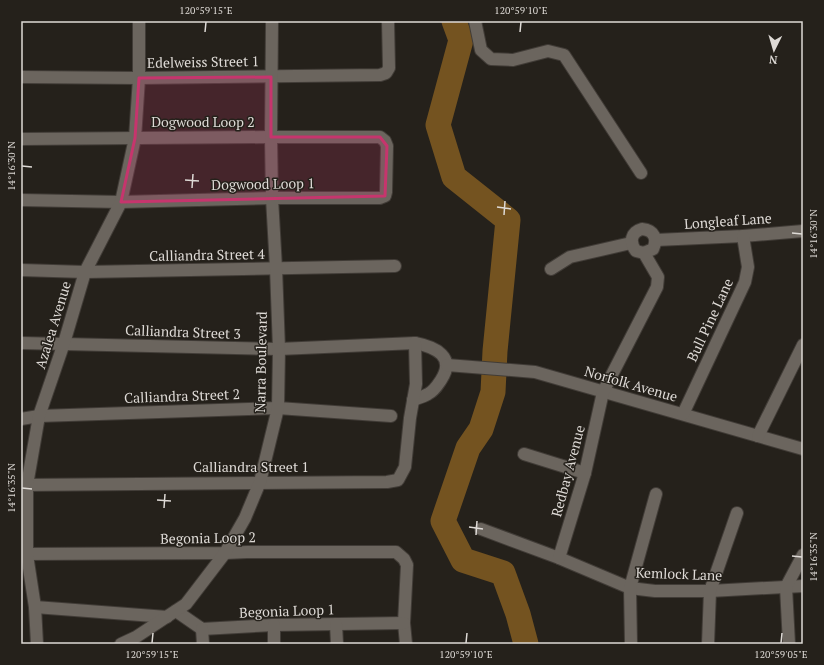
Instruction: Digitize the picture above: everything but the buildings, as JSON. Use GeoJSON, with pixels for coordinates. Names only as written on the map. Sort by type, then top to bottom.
{"type":"FeatureCollection","features":[{"type":"Feature","properties":{"kind":"street","name":"Azalea Avenue"},"geometry":{"type":"LineString","coordinates":[[37,644],[35,607],[24,555],[24,485],[39,416],[64,343],[85,272],[121,202],[135,138],[139,78],[139,21]]}},
{"type":"Feature","properties":{"kind":"street","name":"Narra Boulevard"},"geometry":{"type":"LineString","coordinates":[[121,644],[136,637],[186,604],[225,553],[245,518],[260,482],[278,408],[279,349],[272,198],[271,137],[272,21]]}},
{"type":"Feature","properties":{"kind":"street","name":"Edelweiss Street 1"},"geometry":{"type":"LineString","coordinates":[[21,77],[139,78],[380,75],[386,73],[389,68],[388,21]]}},
{"type":"Feature","properties":{"kind":"street"},"geometry":{"type":"LineString","coordinates":[[475,21],[481,50],[491,59],[513,60],[548,51],[564,55],[641,173]]}},
{"type":"Feature","properties":{"kind":"street","name":"Dogwood Loop 2"},"geometry":{"type":"LineString","coordinates":[[21,139],[271,137],[380,138],[385,140],[387,146],[385,196]]}},
{"type":"Feature","properties":{"kind":"street","name":"Dogwood Loop 1"},"geometry":{"type":"LineString","coordinates":[[21,200],[121,202],[272,198],[380,198],[385,196]]}},
{"type":"Feature","properties":{"kind":"street"},"geometry":{"type":"LineString","coordinates":[[642,229],[651,232],[656,240],[653,249],[644,253],[636,251],[631,243],[631,238],[637,230],[642,229]]}},
{"type":"Feature","properties":{"kind":"street","name":"Longleaf Lane"},"geometry":{"type":"LineString","coordinates":[[656,240],[743,236],[803,231]]}},
{"type":"Feature","properties":{"kind":"street","name":"Bull Pine Lane"},"geometry":{"type":"LineString","coordinates":[[683,414],[745,282],[748,267],[743,236]]}},
{"type":"Feature","properties":{"kind":"street"},"geometry":{"type":"LineString","coordinates":[[551,269],[570,257],[631,243]]}},
{"type":"Feature","properties":{"kind":"street","name":"Redbay Avenue"},"geometry":{"type":"LineString","coordinates":[[559,558],[585,473],[603,392],[657,287],[658,277],[644,253]]}},
{"type":"Feature","properties":{"kind":"street","name":"Calliandra Street 4"},"geometry":{"type":"LineString","coordinates":[[21,270],[85,272],[395,266]]}},
{"type":"Feature","properties":{"kind":"street","name":"Calliandra Street 3"},"geometry":{"type":"LineString","coordinates":[[21,343],[279,349],[415,344]]}},
{"type":"Feature","properties":{"kind":"street"},"geometry":{"type":"LineString","coordinates":[[415,344],[431,347],[438,351],[450,366],[435,388],[428,394],[413,400],[416,384],[415,344]]}},
{"type":"Feature","properties":{"kind":"street"},"geometry":{"type":"LineString","coordinates":[[758,436],[803,345]]}},
{"type":"Feature","properties":{"kind":"street","name":"Norfolk Avenue"},"geometry":{"type":"LineString","coordinates":[[450,366],[535,372],[803,449]]}},
{"type":"Feature","properties":{"kind":"street","name":"Calliandra Street 1"},"geometry":{"type":"LineString","coordinates":[[24,485],[388,482],[398,480],[405,467],[413,400]]}},
{"type":"Feature","properties":{"kind":"street","name":"Calliandra Street 2"},"geometry":{"type":"LineString","coordinates":[[21,418],[39,416],[278,408],[391,416]]}},
{"type":"Feature","properties":{"kind":"street"},"geometry":{"type":"LineString","coordinates":[[524,454],[585,473]]}},
{"type":"Feature","properties":{"kind":"street"},"geometry":{"type":"LineString","coordinates":[[631,644],[630,588],[656,494]]}},
{"type":"Feature","properties":{"kind":"street"},"geometry":{"type":"LineString","coordinates":[[708,644],[710,591],[738,513]]}},
{"type":"Feature","properties":{"kind":"street","name":"Kemlock Lane"},"geometry":{"type":"LineString","coordinates":[[481,529],[559,558],[630,588],[655,591],[710,591],[803,586]]}},
{"type":"Feature","properties":{"kind":"street","name":"Begonia Loop 2"},"geometry":{"type":"LineString","coordinates":[[24,555],[247,552],[396,552],[404,559],[407,565],[404,623]]}},
{"type":"Feature","properties":{"kind":"street"},"geometry":{"type":"LineString","coordinates":[[789,644],[786,587],[803,555]]}},
{"type":"Feature","properties":{"kind":"street"},"geometry":{"type":"LineString","coordinates":[[35,607],[172,614],[202,629],[203,644]]}},
{"type":"Feature","properties":{"kind":"street"},"geometry":{"type":"LineString","coordinates":[[404,623],[406,644]]}},
{"type":"Feature","properties":{"kind":"street","name":"Begonia Loop 1"},"geometry":{"type":"LineString","coordinates":[[202,629],[274,625],[404,623]]}},
{"type":"Feature","properties":{"kind":"street"},"geometry":{"type":"LineString","coordinates":[[336,624],[337,644]]}},
{"type":"Feature","properties":{"kind":"street"},"geometry":{"type":"LineString","coordinates":[[274,625],[274,644]]}},
{"type":"Feature","properties":{"kind":"highlighted area"},"geometry":{"type":"Polygon","coordinates":[[[271,77],[271,137],[380,137],[387,146],[385,196],[121,202],[135,138],[139,78],[271,77]]]}},
{"type":"Feature","properties":{"kind":"waterway"},"geometry":{"type":"LineString","coordinates":[[454,21],[461,40],[438,125],[454,177],[508,220],[495,351],[493,392],[481,429],[468,448],[443,521],[463,560],[503,573],[518,614],[526,644]]}}]}
